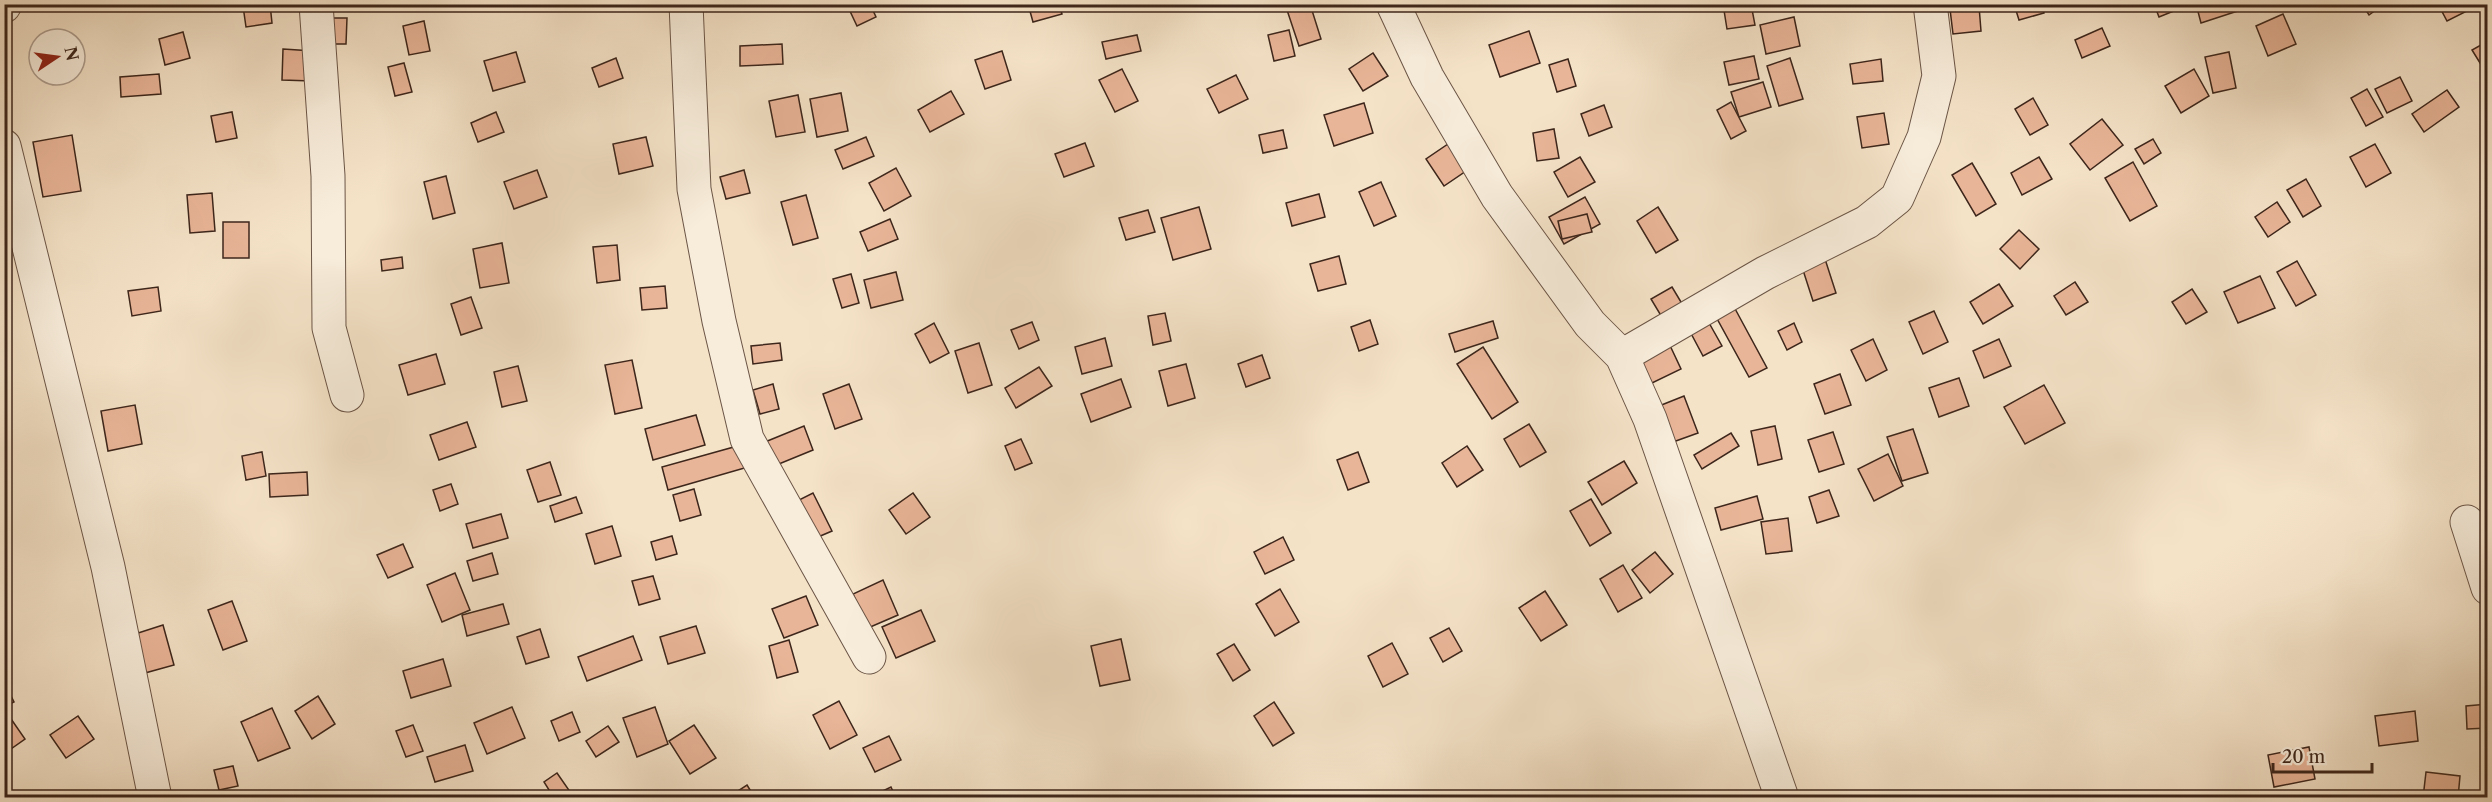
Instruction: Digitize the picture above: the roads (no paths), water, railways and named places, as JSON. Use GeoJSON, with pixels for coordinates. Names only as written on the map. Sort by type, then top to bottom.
{"type":"FeatureCollection","features":[{"type":"Feature","properties":{"kind":"street"},"geometry":{"type":"LineString","coordinates":[[316,4],[328,176],[329,328],[347,395]]}},
{"type":"Feature","properties":{"kind":"street"},"geometry":{"type":"LineString","coordinates":[[686,4],[694,189],[719,321],[747,439],[869,657]]}},
{"type":"Feature","properties":{"kind":"street"},"geometry":{"type":"LineString","coordinates":[[1393,4],[1427,77],[1497,196],[1590,324],[1622,356],[1650,419],[1782,798]]}},
{"type":"Feature","properties":{"kind":"street"},"geometry":{"type":"LineString","coordinates":[[1622,356],[1765,273],[1867,222],[1897,198],[1924,137],[1939,76],[1930,4]]}},
{"type":"Feature","properties":{"kind":"street"},"geometry":{"type":"LineString","coordinates":[[4,146],[108,567],[155,798]]}},
{"type":"Feature","properties":{"kind":"street"},"geometry":{"type":"LineString","coordinates":[[2467,522],[2487,588]]}}]}
